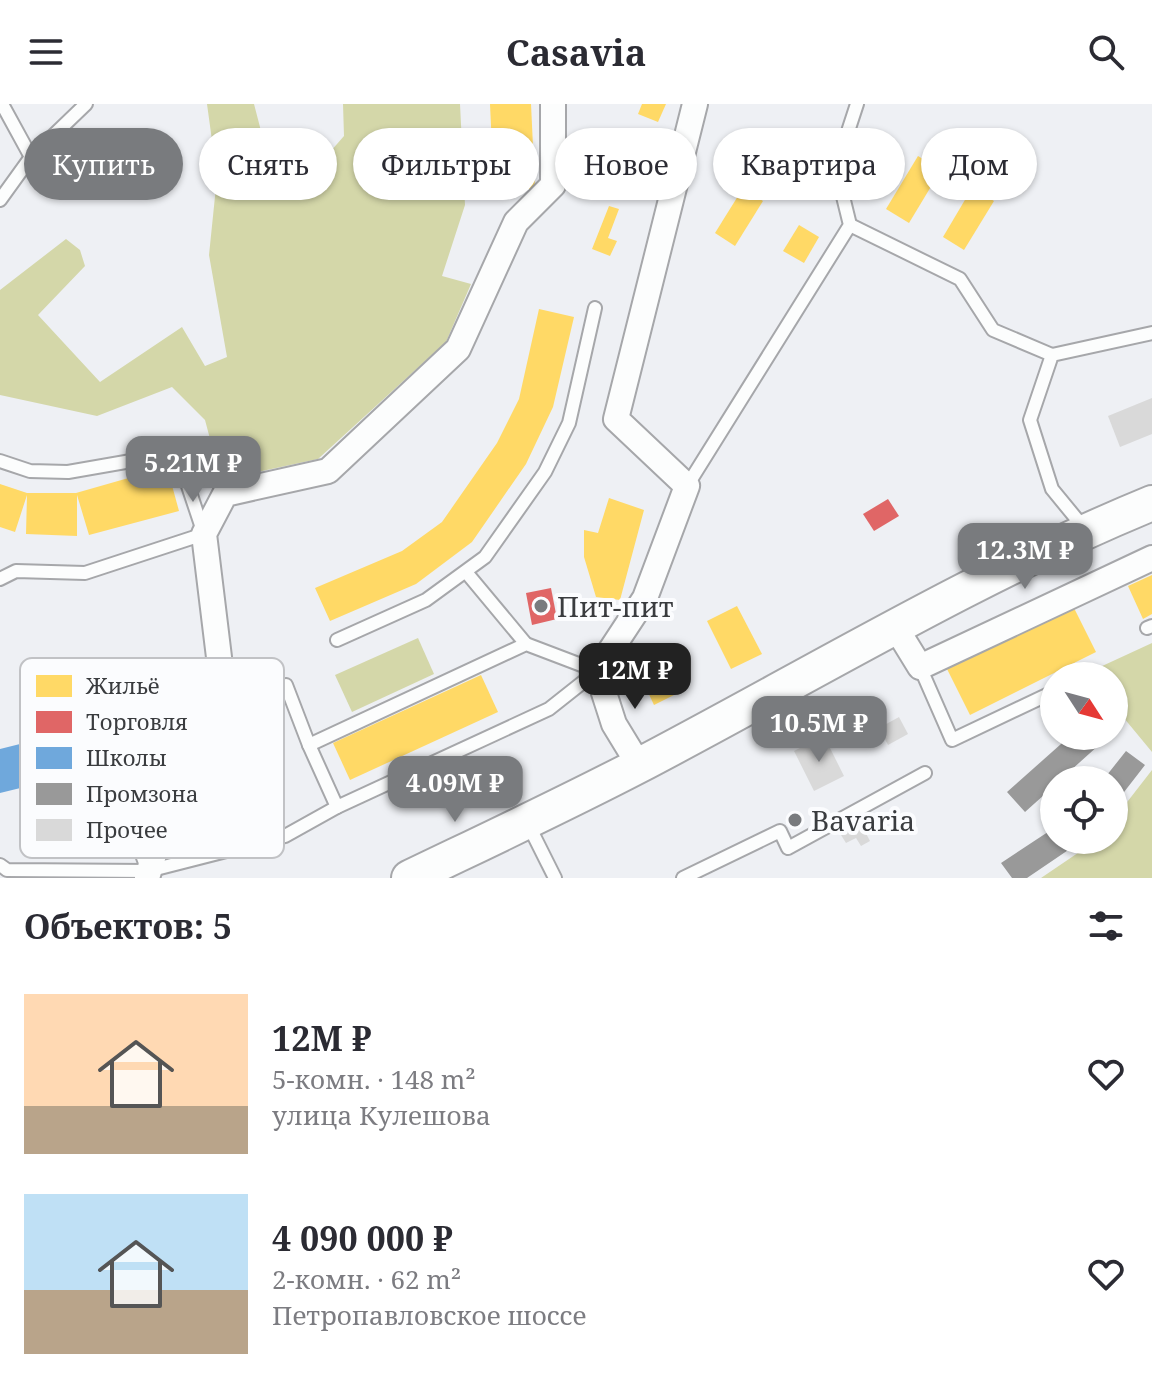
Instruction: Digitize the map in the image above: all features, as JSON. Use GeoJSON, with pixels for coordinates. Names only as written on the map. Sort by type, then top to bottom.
{"type":"FeatureCollection","features":[{"type":"Feature","properties":{"kind":"main road"},"geometry":{"type":"LineString","coordinates":[[409,878],[639,765],[1086,530],[1152,503]]}},
{"type":"Feature","properties":{"kind":"street"},"geometry":{"type":"LineString","coordinates":[[219,658],[204,534],[225,494],[328,471],[458,349],[516,222],[553,185],[553,104]]}},
{"type":"Feature","properties":{"kind":"street"},"geometry":{"type":"LineString","coordinates":[[639,765],[614,724],[597,671],[645,598],[687,486],[616,419],[695,104]]}},
{"type":"Feature","properties":{"kind":"street"},"geometry":{"type":"LineString","coordinates":[[896,628],[920,667],[1152,558]]}},
{"type":"Feature","properties":{"kind":"lane"},"geometry":{"type":"LineString","coordinates":[[2,104],[24,144]]}},
{"type":"Feature","properties":{"kind":"lane"},"geometry":{"type":"LineString","coordinates":[[61,128],[86,104]]}},
{"type":"Feature","properties":{"kind":"lane"},"geometry":{"type":"LineString","coordinates":[[687,486],[850,225],[836,168],[857,104]]}},
{"type":"Feature","properties":{"kind":"lane"},"geometry":{"type":"LineString","coordinates":[[0,200],[24,167]]}},
{"type":"Feature","properties":{"kind":"lane"},"geometry":{"type":"LineString","coordinates":[[850,225],[960,279],[993,330],[1052,355],[1152,333]]}},
{"type":"Feature","properties":{"kind":"lane"},"geometry":{"type":"LineString","coordinates":[[337,640],[426,600],[485,557],[545,472],[569,423],[595,308]]}},
{"type":"Feature","properties":{"kind":"lane"},"geometry":{"type":"LineString","coordinates":[[1052,355],[1030,420],[1052,489],[1086,530]]}},
{"type":"Feature","properties":{"kind":"lane"},"geometry":{"type":"LineString","coordinates":[[0,461],[30,471],[68,472],[177,453],[204,534],[85,573],[16,571],[0,565]]}},
{"type":"Feature","properties":{"kind":"lane"},"geometry":{"type":"LineString","coordinates":[[0,579],[16,571]]}},
{"type":"Feature","properties":{"kind":"lane"},"geometry":{"type":"LineString","coordinates":[[466,572],[526,644],[597,671]]}},
{"type":"Feature","properties":{"kind":"lane"},"geometry":{"type":"LineString","coordinates":[[309,745],[526,644]]}},
{"type":"Feature","properties":{"kind":"lane"},"geometry":{"type":"LineString","coordinates":[[920,667],[952,740],[1040,698]]}},
{"type":"Feature","properties":{"kind":"lane"},"geometry":{"type":"LineString","coordinates":[[284,836],[337,807],[549,709],[597,671]]}},
{"type":"Feature","properties":{"kind":"lane"},"geometry":{"type":"LineString","coordinates":[[286,685],[337,807]]}},
{"type":"Feature","properties":{"kind":"lane"},"geometry":{"type":"LineString","coordinates":[[683,878],[780,831],[788,848],[925,773]]}},
{"type":"Feature","properties":{"kind":"lane"},"geometry":{"type":"LineString","coordinates":[[526,822],[555,878]]}},
{"type":"Feature","properties":{"kind":"lane"},"geometry":{"type":"LineString","coordinates":[[0,865],[7,870],[148,874],[206,858]]}},
{"type":"Feature","properties":{"kind":"green space"},"geometry":{"type":"Polygon","coordinates":[[[207,104],[254,104],[260,128],[210,128],[207,104]]]}},
{"type":"Feature","properties":{"kind":"green space"},"geometry":{"type":"Polygon","coordinates":[[[343,104],[460,104],[461,128],[353,128],[353,200],[465,200],[442,276],[471,284],[446,342],[318,459],[221,480],[205,420],[172,387],[97,416],[0,395],[0,290],[66,239],[80,250],[85,266],[38,315],[100,382],[182,327],[205,366],[227,357],[209,255],[215,200],[337,200],[337,144],[344,136],[343,104]]]}},
{"type":"Feature","properties":{"kind":"green space"},"geometry":{"type":"Polygon","coordinates":[[[418,638],[434,674],[352,712],[335,675],[418,638]]]}},
{"type":"Feature","properties":{"kind":"green space"},"geometry":{"type":"Polygon","coordinates":[[[1152,643],[1152,752],[1128,723],[1128,662],[1111,662],[1152,643]]]}},
{"type":"Feature","properties":{"kind":"green space"},"geometry":{"type":"Polygon","coordinates":[[[1152,770],[1152,878],[1041,878],[1076,854],[1128,854],[1128,801],[1152,770]]]}},
{"type":"Feature","properties":{"kind":"building: Жильё"},"geometry":{"type":"Polygon","coordinates":[[[490,104],[531,104],[532,128],[491,128],[490,104]]]}},
{"type":"Feature","properties":{"kind":"building: Жильё"},"geometry":{"type":"Polygon","coordinates":[[[642,104],[666,104],[658,122],[638,114],[642,104]]]}},
{"type":"Feature","properties":{"kind":"building: Жильё"},"geometry":{"type":"Polygon","coordinates":[[[918,156],[921,158],[923,200],[909,223],[886,209],[891,200],[905,200],[905,178],[918,156]]]}},
{"type":"Feature","properties":{"kind":"building: Жильё"},"geometry":{"type":"Polygon","coordinates":[[[736,200],[763,201],[735,246],[715,233],[736,200]]]}},
{"type":"Feature","properties":{"kind":"building: Жильё"},"geometry":{"type":"Polygon","coordinates":[[[965,200],[994,201],[964,250],[943,237],[965,200]]]}},
{"type":"Feature","properties":{"kind":"building: Жильё"},"geometry":{"type":"Polygon","coordinates":[[[609,206],[619,209],[608,238],[617,241],[610,256],[592,249],[609,206]]]}},
{"type":"Feature","properties":{"kind":"building: Жильё"},"geometry":{"type":"Polygon","coordinates":[[[799,225],[819,237],[804,263],[783,251],[799,225]]]}},
{"type":"Feature","properties":{"kind":"building: Жильё"},"geometry":{"type":"Polygon","coordinates":[[[539,309],[574,317],[553,407],[526,464],[472,542],[416,584],[330,621],[315,588],[402,551],[442,522],[497,443],[519,399],[539,309]]]}},
{"type":"Feature","properties":{"kind":"building: Жильё"},"geometry":{"type":"Polygon","coordinates":[[[167,467],[179,511],[89,535],[77,495],[77,536],[26,534],[27,495],[15,532],[0,527],[0,484],[27,493],[76,493],[167,467]]]}},
{"type":"Feature","properties":{"kind":"building: Жильё"},"geometry":{"type":"Polygon","coordinates":[[[609,498],[644,510],[620,600],[596,597],[584,557],[584,530],[598,533],[609,498]]]}},
{"type":"Feature","properties":{"kind":"building: Жильё"},"geometry":{"type":"Polygon","coordinates":[[[1152,575],[1152,614],[1143,619],[1128,586],[1152,575]]]}},
{"type":"Feature","properties":{"kind":"building: Жильё"},"geometry":{"type":"Polygon","coordinates":[[[737,606],[762,654],[731,669],[707,621],[737,606]]]}},
{"type":"Feature","properties":{"kind":"building: Жильё"},"geometry":{"type":"Polygon","coordinates":[[[1073,606],[1096,652],[1076,662],[1040,662],[1040,680],[970,715],[947,669],[1073,606]]]}},
{"type":"Feature","properties":{"kind":"building: Жильё"},"geometry":{"type":"Polygon","coordinates":[[[664,655],[682,691],[654,705],[637,669],[664,655]]]}},
{"type":"Feature","properties":{"kind":"building: Жильё"},"geometry":{"type":"Polygon","coordinates":[[[481,675],[498,712],[350,780],[333,743],[481,675]]]}},
{"type":"Feature","properties":{"kind":"building: Торговля"},"geometry":{"type":"Polygon","coordinates":[[[888,499],[899,516],[874,531],[863,514],[888,499]]]}},
{"type":"Feature","properties":{"kind":"building: Торговля","name":"Пит-пит"},"geometry":{"type":"Polygon","coordinates":[[[551,588],[557,619],[532,625],[526,593],[551,588]]]}},
{"type":"Feature","properties":{"kind":"building: Школы"},"geometry":{"type":"Polygon","coordinates":[[[20,744],[20,788],[0,793],[0,749],[20,744]]]}},
{"type":"Feature","properties":{"kind":"building: Промзона"},"geometry":{"type":"Polygon","coordinates":[[[1054,750],[1093,750],[1076,766],[1040,766],[1040,799],[1025,812],[1007,792],[1054,750]]]}},
{"type":"Feature","properties":{"kind":"building: Промзона"},"geometry":{"type":"Polygon","coordinates":[[[1126,751],[1145,765],[1128,787],[1128,766],[1114,766],[1126,751]]]}},
{"type":"Feature","properties":{"kind":"building: Промзона"},"geometry":{"type":"Polygon","coordinates":[[[1040,837],[1040,854],[1062,854],[1027,878],[1012,878],[1001,863],[1040,837]]]}},
{"type":"Feature","properties":{"kind":"building: Прочее"},"geometry":{"type":"Polygon","coordinates":[[[1152,398],[1152,434],[1120,447],[1108,416],[1152,398]]]}},
{"type":"Feature","properties":{"kind":"building: Прочее"},"geometry":{"type":"Polygon","coordinates":[[[899,717],[908,734],[888,745],[879,728],[899,717]]]}},
{"type":"Feature","properties":{"kind":"building: Прочее"},"geometry":{"type":"Polygon","coordinates":[[[824,736],[844,776],[814,791],[794,751],[824,736]]]}},
{"type":"Feature","properties":{"kind":"building: Прочее"},"geometry":{"type":"Polygon","coordinates":[[[861,824],[870,841],[861,846],[856,838],[846,843],[841,835],[861,824]]]}},
{"type":"Feature","properties":{"kind":"place","name":"Пит-пит"},"geometry":{"type":"Point","coordinates":[541,606]}},
{"type":"Feature","properties":{"kind":"place","name":"Bavaria"},"geometry":{"type":"Point","coordinates":[795,820]}}]}
